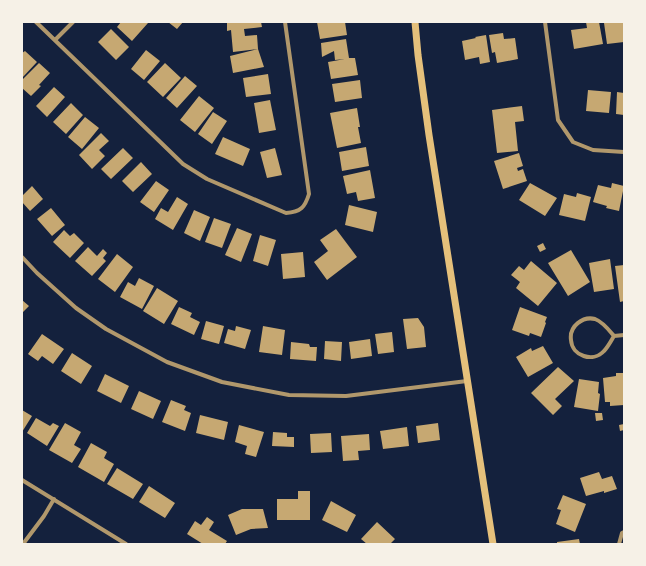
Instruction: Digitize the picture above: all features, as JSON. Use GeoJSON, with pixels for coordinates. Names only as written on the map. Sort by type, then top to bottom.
{"type":"FeatureCollection","features":[{"type":"Feature","properties":{"kind":"main road"},"geometry":{"type":"LineString","coordinates":[[415,22],[428,128],[493,544]]}},
{"type":"Feature","properties":{"kind":"street"},"geometry":{"type":"LineString","coordinates":[[36,22],[183,164],[207,179],[286,213],[296,213],[305,205],[309,194],[285,22]]}},
{"type":"Feature","properties":{"kind":"street"},"geometry":{"type":"LineString","coordinates":[[55,40],[73,22]]}},
{"type":"Feature","properties":{"kind":"street"},"geometry":{"type":"LineString","coordinates":[[544,22],[558,120],[573,142],[593,150],[624,152]]}},
{"type":"Feature","properties":{"kind":"street"},"geometry":{"type":"LineString","coordinates":[[22,257],[37,274],[76,308],[106,329],[167,362],[222,382],[289,394],[346,396],[467,381]]}},
{"type":"Feature","properties":{"kind":"street"},"geometry":{"type":"LineString","coordinates":[[590,319],[596,320],[603,324],[614,336],[604,352],[595,357],[588,357],[577,352],[573,347],[571,340],[571,333],[575,326],[583,320],[590,319]]}},
{"type":"Feature","properties":{"kind":"street"},"geometry":{"type":"LineString","coordinates":[[614,336],[624,335]]}},
{"type":"Feature","properties":{"kind":"street"},"geometry":{"type":"LineString","coordinates":[[22,480],[126,544]]}},
{"type":"Feature","properties":{"kind":"street"},"geometry":{"type":"LineString","coordinates":[[23,544],[44,516],[54,499]]}},
{"type":"Feature","properties":{"kind":"street"},"geometry":{"type":"LineString","coordinates":[[619,544],[622,533],[624,532]]}},
{"type":"Feature","properties":{"kind":"building"},"geometry":{"type":"Polygon","coordinates":[[[121,22],[148,23],[132,41],[117,27],[121,22]]]}},
{"type":"Feature","properties":{"kind":"building"},"geometry":{"type":"Polygon","coordinates":[[[168,22],[183,22],[177,29],[168,22]]]}},
{"type":"Feature","properties":{"kind":"building"},"geometry":{"type":"Polygon","coordinates":[[[227,22],[261,22],[262,27],[244,29],[245,36],[257,35],[258,49],[233,52],[231,30],[227,31],[227,22]]]}},
{"type":"Feature","properties":{"kind":"building"},"geometry":{"type":"Polygon","coordinates":[[[317,22],[345,22],[347,35],[320,39],[317,22]]]}},
{"type":"Feature","properties":{"kind":"building"},"geometry":{"type":"Polygon","coordinates":[[[586,22],[599,22],[603,44],[574,49],[571,30],[587,28],[586,22]]]}},
{"type":"Feature","properties":{"kind":"building"},"geometry":{"type":"Polygon","coordinates":[[[624,22],[624,42],[607,44],[604,23],[624,22]]]}},
{"type":"Feature","properties":{"kind":"building"},"geometry":{"type":"Polygon","coordinates":[[[111,29],[129,47],[116,60],[98,42],[111,29]]]}},
{"type":"Feature","properties":{"kind":"building"},"geometry":{"type":"Polygon","coordinates":[[[503,33],[504,39],[515,38],[518,59],[497,63],[495,52],[492,53],[489,35],[503,33]]]}},
{"type":"Feature","properties":{"kind":"building"},"geometry":{"type":"Polygon","coordinates":[[[486,35],[490,62],[480,64],[479,57],[465,60],[462,41],[486,35]]]}},
{"type":"Feature","properties":{"kind":"building"},"geometry":{"type":"Polygon","coordinates":[[[346,39],[349,58],[355,58],[358,75],[331,79],[328,62],[345,59],[335,60],[334,51],[322,57],[321,43],[346,39]]]}},
{"type":"Feature","properties":{"kind":"building"},"geometry":{"type":"Polygon","coordinates":[[[258,49],[264,67],[233,73],[230,56],[258,49]]]}},
{"type":"Feature","properties":{"kind":"building"},"geometry":{"type":"Polygon","coordinates":[[[146,50],[160,61],[144,80],[131,69],[146,50]]]}},
{"type":"Feature","properties":{"kind":"building"},"geometry":{"type":"Polygon","coordinates":[[[25,51],[37,62],[22,78],[22,53],[25,51]]]}},
{"type":"Feature","properties":{"kind":"building"},"geometry":{"type":"Polygon","coordinates":[[[39,63],[50,73],[39,85],[41,86],[31,96],[22,88],[22,80],[39,63]]]}},
{"type":"Feature","properties":{"kind":"building"},"geometry":{"type":"Polygon","coordinates":[[[165,63],[181,78],[163,97],[147,82],[165,63]]]}},
{"type":"Feature","properties":{"kind":"building"},"geometry":{"type":"Polygon","coordinates":[[[268,74],[271,94],[246,97],[243,78],[268,74]]]}},
{"type":"Feature","properties":{"kind":"building"},"geometry":{"type":"Polygon","coordinates":[[[185,76],[197,86],[177,108],[166,98],[185,76]]]}},
{"type":"Feature","properties":{"kind":"building"},"geometry":{"type":"Polygon","coordinates":[[[360,80],[362,98],[335,102],[332,84],[360,80]]]}},
{"type":"Feature","properties":{"kind":"building"},"geometry":{"type":"Polygon","coordinates":[[[54,87],[65,97],[47,117],[36,106],[54,87]]]}},
{"type":"Feature","properties":{"kind":"building"},"geometry":{"type":"Polygon","coordinates":[[[588,90],[611,92],[609,113],[586,111],[588,90]]]}},
{"type":"Feature","properties":{"kind":"building"},"geometry":{"type":"Polygon","coordinates":[[[617,92],[624,93],[624,115],[616,114],[617,92]]]}},
{"type":"Feature","properties":{"kind":"building"},"geometry":{"type":"Polygon","coordinates":[[[199,96],[214,108],[195,132],[180,120],[199,96]]]}},
{"type":"Feature","properties":{"kind":"building"},"geometry":{"type":"Polygon","coordinates":[[[270,100],[276,130],[259,133],[254,103],[270,100]]]}},
{"type":"Feature","properties":{"kind":"building"},"geometry":{"type":"Polygon","coordinates":[[[71,103],[83,115],[66,134],[53,122],[71,103]]]}},
{"type":"Feature","properties":{"kind":"building"},"geometry":{"type":"Polygon","coordinates":[[[522,106],[524,121],[515,122],[518,151],[497,153],[492,110],[522,106]]]}},
{"type":"Feature","properties":{"kind":"building"},"geometry":{"type":"Polygon","coordinates":[[[357,108],[361,143],[337,148],[330,113],[357,108]]]}},
{"type":"Feature","properties":{"kind":"building"},"geometry":{"type":"Polygon","coordinates":[[[213,112],[227,121],[212,144],[198,134],[213,112]]]}},
{"type":"Feature","properties":{"kind":"building"},"geometry":{"type":"Polygon","coordinates":[[[85,117],[99,128],[82,149],[68,137],[85,117]]]}},
{"type":"Feature","properties":{"kind":"building"},"geometry":{"type":"Polygon","coordinates":[[[101,133],[109,141],[99,150],[105,156],[92,169],[79,155],[101,133]]]}},
{"type":"Feature","properties":{"kind":"building"},"geometry":{"type":"Polygon","coordinates":[[[223,137],[250,149],[243,166],[215,154],[223,137]]]}},
{"type":"Feature","properties":{"kind":"building"},"geometry":{"type":"Polygon","coordinates":[[[366,147],[369,166],[342,171],[339,152],[366,147]]]}},
{"type":"Feature","properties":{"kind":"building"},"geometry":{"type":"Polygon","coordinates":[[[123,148],[133,158],[111,179],[101,169],[123,148]]]}},
{"type":"Feature","properties":{"kind":"building"},"geometry":{"type":"Polygon","coordinates":[[[275,148],[282,175],[267,178],[260,152],[275,148]]]}},
{"type":"Feature","properties":{"kind":"building"},"geometry":{"type":"Polygon","coordinates":[[[519,153],[523,166],[517,168],[518,171],[523,169],[527,181],[503,189],[494,161],[519,153]]]}},
{"type":"Feature","properties":{"kind":"building"},"geometry":{"type":"Polygon","coordinates":[[[141,162],[152,174],[133,192],[122,181],[141,162]]]}},
{"type":"Feature","properties":{"kind":"building"},"geometry":{"type":"Polygon","coordinates":[[[370,170],[375,198],[358,201],[356,192],[347,194],[343,176],[370,170]]]}},
{"type":"Feature","properties":{"kind":"building"},"geometry":{"type":"Polygon","coordinates":[[[156,181],[169,190],[154,212],[140,202],[156,181]]]}},
{"type":"Feature","properties":{"kind":"building"},"geometry":{"type":"Polygon","coordinates":[[[530,183],[557,198],[545,216],[519,200],[530,183]]]}},
{"type":"Feature","properties":{"kind":"building"},"geometry":{"type":"Polygon","coordinates":[[[612,183],[624,186],[619,211],[606,208],[607,206],[593,202],[598,185],[611,188],[612,183]]]}},
{"type":"Feature","properties":{"kind":"building"},"geometry":{"type":"Polygon","coordinates":[[[32,186],[43,199],[30,211],[22,202],[22,196],[32,186]]]}},
{"type":"Feature","properties":{"kind":"building"},"geometry":{"type":"Polygon","coordinates":[[[577,193],[591,197],[585,221],[559,215],[564,194],[576,197],[577,193]]]}},
{"type":"Feature","properties":{"kind":"building"},"geometry":{"type":"Polygon","coordinates":[[[177,197],[188,204],[173,230],[155,219],[161,208],[168,212],[177,197]]]}},
{"type":"Feature","properties":{"kind":"building"},"geometry":{"type":"Polygon","coordinates":[[[349,205],[377,212],[373,232],[345,225],[349,205]]]}},
{"type":"Feature","properties":{"kind":"building"},"geometry":{"type":"Polygon","coordinates":[[[51,208],[65,225],[52,236],[37,219],[51,208]]]}},
{"type":"Feature","properties":{"kind":"building"},"geometry":{"type":"Polygon","coordinates":[[[194,210],[210,217],[200,241],[184,233],[194,210]]]}},
{"type":"Feature","properties":{"kind":"building"},"geometry":{"type":"Polygon","coordinates":[[[214,218],[231,224],[222,248],[205,242],[214,218]]]}},
{"type":"Feature","properties":{"kind":"building"},"geometry":{"type":"Polygon","coordinates":[[[237,228],[252,234],[241,262],[225,255],[237,228]]]}},
{"type":"Feature","properties":{"kind":"building"},"geometry":{"type":"Polygon","coordinates":[[[336,229],[357,257],[327,280],[314,262],[328,251],[320,240],[336,229]]]}},
{"type":"Feature","properties":{"kind":"building"},"geometry":{"type":"Polygon","coordinates":[[[64,230],[70,236],[74,233],[84,243],[70,258],[53,242],[64,230]]]}},
{"type":"Feature","properties":{"kind":"building"},"geometry":{"type":"Polygon","coordinates":[[[260,235],[276,240],[268,266],[253,261],[260,235]]]}},
{"type":"Feature","properties":{"kind":"building"},"geometry":{"type":"Polygon","coordinates":[[[543,243],[546,249],[540,252],[537,246],[543,243]]]}},
{"type":"Feature","properties":{"kind":"building"},"geometry":{"type":"Polygon","coordinates":[[[88,247],[97,256],[103,249],[107,253],[103,258],[106,261],[92,276],[75,261],[88,247]]]}},
{"type":"Feature","properties":{"kind":"building"},"geometry":{"type":"Polygon","coordinates":[[[571,250],[590,282],[568,296],[548,263],[571,250]]]}},
{"type":"Feature","properties":{"kind":"building"},"geometry":{"type":"Polygon","coordinates":[[[303,252],[305,277],[283,279],[281,254],[303,252]]]}},
{"type":"Feature","properties":{"kind":"building"},"geometry":{"type":"Polygon","coordinates":[[[117,254],[133,267],[115,292],[98,279],[117,254]]]}},
{"type":"Feature","properties":{"kind":"building"},"geometry":{"type":"Polygon","coordinates":[[[610,259],[614,289],[594,292],[589,263],[610,259]]]}},
{"type":"Feature","properties":{"kind":"building"},"geometry":{"type":"Polygon","coordinates":[[[531,261],[557,283],[538,306],[516,288],[520,282],[511,275],[519,266],[524,270],[531,261]]]}},
{"type":"Feature","properties":{"kind":"building"},"geometry":{"type":"Polygon","coordinates":[[[624,265],[624,301],[620,302],[615,266],[624,265]]]}},
{"type":"Feature","properties":{"kind":"building"},"geometry":{"type":"Polygon","coordinates":[[[139,278],[154,286],[142,309],[120,297],[128,282],[135,286],[139,278]]]}},
{"type":"Feature","properties":{"kind":"building"},"geometry":{"type":"Polygon","coordinates":[[[157,288],[178,301],[164,324],[143,311],[157,288]]]}},
{"type":"Feature","properties":{"kind":"building"},"geometry":{"type":"Polygon","coordinates":[[[22,300],[29,306],[22,313],[22,300]]]}},
{"type":"Feature","properties":{"kind":"building"},"geometry":{"type":"Polygon","coordinates":[[[179,307],[192,313],[190,317],[200,322],[194,335],[171,324],[179,307]]]}},
{"type":"Feature","properties":{"kind":"building"},"geometry":{"type":"Polygon","coordinates":[[[520,307],[547,317],[541,337],[530,333],[529,336],[512,330],[520,307]]]}},
{"type":"Feature","properties":{"kind":"building"},"geometry":{"type":"Polygon","coordinates":[[[418,318],[424,327],[426,347],[407,349],[403,319],[418,318]]]}},
{"type":"Feature","properties":{"kind":"building"},"geometry":{"type":"Polygon","coordinates":[[[206,321],[224,326],[219,344],[201,339],[206,321]]]}},
{"type":"Feature","properties":{"kind":"building"},"geometry":{"type":"Polygon","coordinates":[[[236,326],[251,330],[245,349],[224,343],[228,329],[235,331],[236,326]]]}},
{"type":"Feature","properties":{"kind":"building"},"geometry":{"type":"Polygon","coordinates":[[[263,326],[285,330],[282,355],[259,352],[263,326]]]}},
{"type":"Feature","properties":{"kind":"building"},"geometry":{"type":"Polygon","coordinates":[[[392,332],[394,352],[378,354],[375,334],[392,332]]]}},
{"type":"Feature","properties":{"kind":"building"},"geometry":{"type":"Polygon","coordinates":[[[42,334],[64,349],[53,364],[42,356],[38,361],[28,354],[42,334]]]}},
{"type":"Feature","properties":{"kind":"building"},"geometry":{"type":"Polygon","coordinates":[[[370,339],[372,356],[351,359],[349,342],[370,339]]]}},
{"type":"Feature","properties":{"kind":"building"},"geometry":{"type":"Polygon","coordinates":[[[325,341],[342,342],[341,361],[324,359],[325,341]]]}},
{"type":"Feature","properties":{"kind":"building"},"geometry":{"type":"Polygon","coordinates":[[[291,342],[309,344],[310,347],[317,347],[316,361],[290,359],[291,342]]]}},
{"type":"Feature","properties":{"kind":"building"},"geometry":{"type":"Polygon","coordinates":[[[543,346],[553,363],[528,377],[516,357],[531,348],[532,351],[543,346]]]}},
{"type":"Feature","properties":{"kind":"building"},"geometry":{"type":"Polygon","coordinates":[[[72,353],[92,366],[81,384],[61,371],[72,353]]]}},
{"type":"Feature","properties":{"kind":"building"},"geometry":{"type":"Polygon","coordinates":[[[558,367],[574,381],[555,399],[562,406],[553,415],[531,393],[558,367]]]}},
{"type":"Feature","properties":{"kind":"building"},"geometry":{"type":"Polygon","coordinates":[[[616,373],[624,373],[624,405],[610,406],[610,402],[605,402],[603,378],[616,376],[616,373]]]}},
{"type":"Feature","properties":{"kind":"building"},"geometry":{"type":"Polygon","coordinates":[[[105,374],[129,386],[121,403],[97,391],[105,374]]]}},
{"type":"Feature","properties":{"kind":"building"},"geometry":{"type":"Polygon","coordinates":[[[579,379],[599,382],[598,393],[600,394],[598,411],[574,407],[579,379]]]}},
{"type":"Feature","properties":{"kind":"building"},"geometry":{"type":"Polygon","coordinates":[[[139,391],[161,401],[153,419],[131,409],[139,391]]]}},
{"type":"Feature","properties":{"kind":"building"},"geometry":{"type":"Polygon","coordinates":[[[171,400],[186,406],[184,410],[191,413],[185,431],[162,422],[171,400]]]}},
{"type":"Feature","properties":{"kind":"building"},"geometry":{"type":"Polygon","coordinates":[[[22,410],[32,416],[22,432],[22,410]]]}},
{"type":"Feature","properties":{"kind":"building"},"geometry":{"type":"Polygon","coordinates":[[[595,413],[602,413],[603,420],[596,421],[595,413]]]}},
{"type":"Feature","properties":{"kind":"building"},"geometry":{"type":"Polygon","coordinates":[[[200,415],[228,422],[224,440],[196,433],[200,415]]]}},
{"type":"Feature","properties":{"kind":"building"},"geometry":{"type":"Polygon","coordinates":[[[36,418],[50,426],[53,423],[59,426],[47,446],[27,433],[36,418]]]}},
{"type":"Feature","properties":{"kind":"building"},"geometry":{"type":"Polygon","coordinates":[[[65,423],[81,432],[74,445],[81,449],[72,463],[49,450],[65,423]]]}},
{"type":"Feature","properties":{"kind":"building"},"geometry":{"type":"Polygon","coordinates":[[[438,423],[440,440],[418,443],[416,426],[438,423]]]}},
{"type":"Feature","properties":{"kind":"building"},"geometry":{"type":"Polygon","coordinates":[[[624,424],[624,430],[620,431],[619,425],[624,424]]]}},
{"type":"Feature","properties":{"kind":"building"},"geometry":{"type":"Polygon","coordinates":[[[239,425],[264,432],[256,457],[245,454],[247,446],[235,442],[239,425]]]}},
{"type":"Feature","properties":{"kind":"building"},"geometry":{"type":"Polygon","coordinates":[[[407,427],[409,446],[383,449],[380,431],[407,427]]]}},
{"type":"Feature","properties":{"kind":"building"},"geometry":{"type":"Polygon","coordinates":[[[273,432],[287,433],[287,437],[294,437],[294,447],[272,446],[273,432]]]}},
{"type":"Feature","properties":{"kind":"building"},"geometry":{"type":"Polygon","coordinates":[[[331,433],[332,452],[311,453],[310,434],[331,433]]]}},
{"type":"Feature","properties":{"kind":"building"},"geometry":{"type":"Polygon","coordinates":[[[369,434],[370,450],[358,451],[359,460],[343,461],[341,436],[369,434]]]}},
{"type":"Feature","properties":{"kind":"building"},"geometry":{"type":"Polygon","coordinates":[[[91,443],[107,452],[104,458],[114,464],[104,482],[78,467],[91,443]]]}},
{"type":"Feature","properties":{"kind":"building"},"geometry":{"type":"Polygon","coordinates":[[[117,468],[143,484],[133,499],[107,484],[117,468]]]}},
{"type":"Feature","properties":{"kind":"building"},"geometry":{"type":"Polygon","coordinates":[[[599,472],[602,479],[612,476],[617,489],[586,496],[580,478],[599,472]]]}},
{"type":"Feature","properties":{"kind":"building"},"geometry":{"type":"Polygon","coordinates":[[[149,486],[175,503],[165,518],[139,502],[149,486]]]}},
{"type":"Feature","properties":{"kind":"building"},"geometry":{"type":"Polygon","coordinates":[[[298,491],[310,491],[310,520],[277,520],[277,499],[298,499],[298,491]]]}},
{"type":"Feature","properties":{"kind":"building"},"geometry":{"type":"Polygon","coordinates":[[[563,495],[586,504],[575,532],[556,524],[561,510],[557,509],[563,495]]]}},
{"type":"Feature","properties":{"kind":"building"},"geometry":{"type":"Polygon","coordinates":[[[331,501],[356,515],[347,532],[322,520],[331,501]]]}},
{"type":"Feature","properties":{"kind":"building"},"geometry":{"type":"Polygon","coordinates":[[[242,509],[263,509],[268,528],[251,529],[236,535],[228,515],[242,509]]]}},
{"type":"Feature","properties":{"kind":"building"},"geometry":{"type":"Polygon","coordinates":[[[207,517],[214,522],[209,530],[227,541],[225,544],[203,544],[187,534],[195,521],[201,525],[207,517]]]}},
{"type":"Feature","properties":{"kind":"building"},"geometry":{"type":"Polygon","coordinates":[[[377,522],[395,539],[390,544],[367,544],[361,539],[377,522]]]}},
{"type":"Feature","properties":{"kind":"building"},"geometry":{"type":"Polygon","coordinates":[[[579,539],[580,544],[557,544],[557,542],[579,539]]]}}]}
